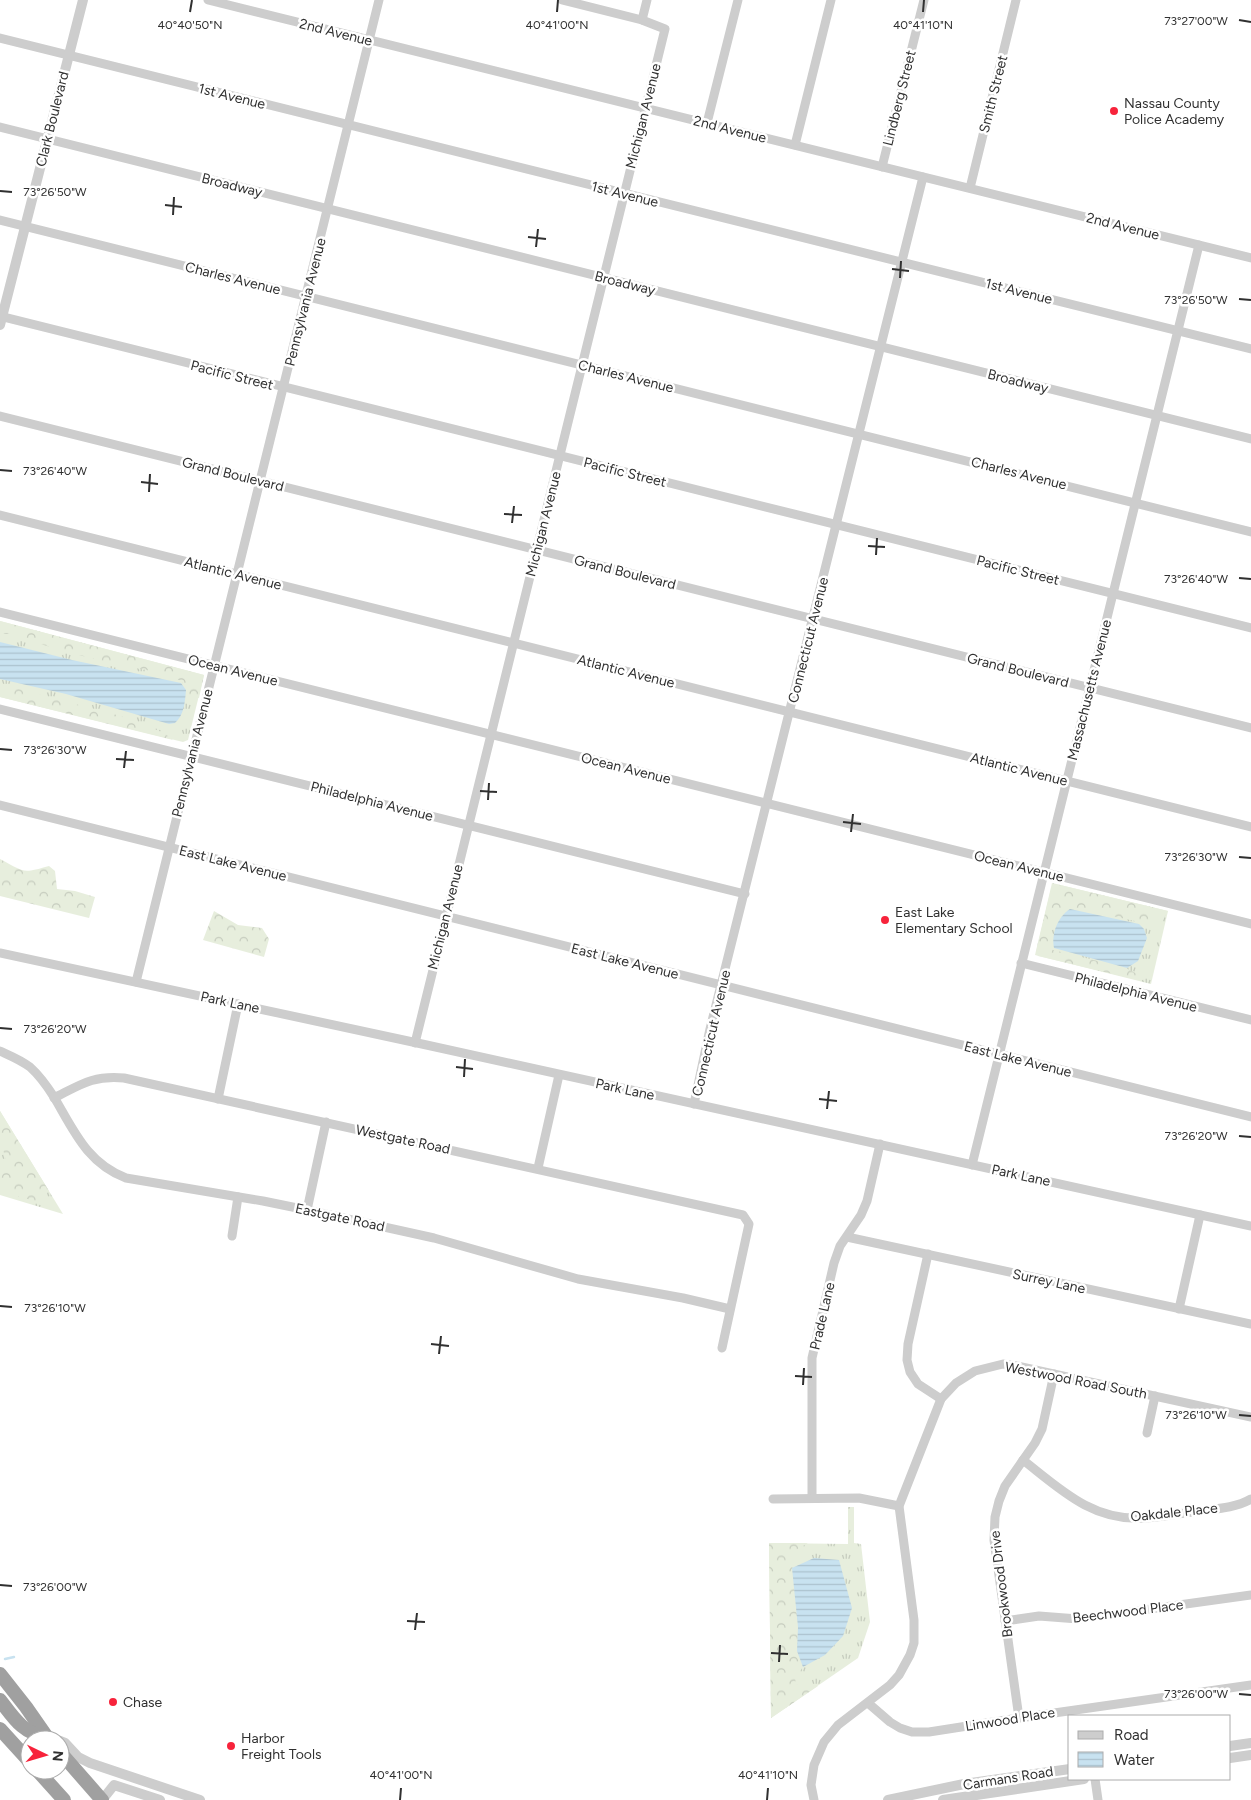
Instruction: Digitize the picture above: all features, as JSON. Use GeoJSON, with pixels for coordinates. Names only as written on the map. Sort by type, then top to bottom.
{"type":"FeatureCollection","features":[{"type":"Feature","properties":{"kind":"highway"},"geometry":{"type":"LineString","coordinates":[[0,1674],[45,1730]]}},
{"type":"Feature","properties":{"kind":"highway"},"geometry":{"type":"LineString","coordinates":[[0,1700],[27,1730]]}},
{"type":"Feature","properties":{"kind":"highway"},"geometry":{"type":"LineString","coordinates":[[0,1729],[20,1751]]}},
{"type":"Feature","properties":{"kind":"highway"},"geometry":{"type":"LineString","coordinates":[[70,1763],[102,1800]]}},
{"type":"Feature","properties":{"kind":"highway"},"geometry":{"type":"LineString","coordinates":[[46,1780],[64,1800]]}},
{"type":"Feature","properties":{"kind":"street","name":"Clark Boulevard"},"geometry":{"type":"LineString","coordinates":[[1,319],[83,0]]}},
{"type":"Feature","properties":{"kind":"street","name":"2nd Avenue"},"geometry":{"type":"LineString","coordinates":[[208,0],[1251,258]]}},
{"type":"Feature","properties":{"kind":"street","name":"Pennsylvania Avenue"},"geometry":{"type":"LineString","coordinates":[[136,982],[379,0]]}},
{"type":"Feature","properties":{"kind":"street"},"geometry":{"type":"LineString","coordinates":[[562,0],[642,20],[647,0]]}},
{"type":"Feature","properties":{"kind":"street"},"geometry":{"type":"LineString","coordinates":[[707,123],[738,0]]}},
{"type":"Feature","properties":{"kind":"street"},"geometry":{"type":"LineString","coordinates":[[794,145],[831,0]]}},
{"type":"Feature","properties":{"kind":"street","name":"Lindberg Street"},"geometry":{"type":"LineString","coordinates":[[882,166],[924,0]]}},
{"type":"Feature","properties":{"kind":"street","name":"Smith Street"},"geometry":{"type":"LineString","coordinates":[[970,188],[1016,0]]}},
{"type":"Feature","properties":{"kind":"street","name":"Michigan Avenue"},"geometry":{"type":"LineString","coordinates":[[415,1043],[665,29],[642,20]]}},
{"type":"Feature","properties":{"kind":"street","name":"1st Avenue"},"geometry":{"type":"LineString","coordinates":[[0,38],[1251,349]]}},
{"type":"Feature","properties":{"kind":"street","name":"Broadway"},"geometry":{"type":"LineString","coordinates":[[0,127],[1251,439]]}},
{"type":"Feature","properties":{"kind":"street","name":"Connecticut Avenue"},"geometry":{"type":"LineString","coordinates":[[694,1104],[710,1029],[768,803],[922,177]]}},
{"type":"Feature","properties":{"kind":"street","name":"Charles Avenue"},"geometry":{"type":"LineString","coordinates":[[0,220],[1251,532]]}},
{"type":"Feature","properties":{"kind":"street","name":"Massachusetts Avenue"},"geometry":{"type":"LineString","coordinates":[[972,1164],[1199,245]]}},
{"type":"Feature","properties":{"kind":"street","name":"Pacific Street"},"geometry":{"type":"LineString","coordinates":[[1,319],[284,387],[1251,628]]}},
{"type":"Feature","properties":{"kind":"street","name":"Grand Boulevard"},"geometry":{"type":"LineString","coordinates":[[0,416],[1251,728]]}},
{"type":"Feature","properties":{"kind":"street","name":"Atlantic Avenue"},"geometry":{"type":"LineString","coordinates":[[0,515],[1251,827]]}},
{"type":"Feature","properties":{"kind":"street","name":"Ocean Avenue"},"geometry":{"type":"LineString","coordinates":[[0,612],[1251,924]]}},
{"type":"Feature","properties":{"kind":"street","name":"Philadelphia Avenue"},"geometry":{"type":"LineString","coordinates":[[0,709],[745,894]]}},
{"type":"Feature","properties":{"kind":"street","name":"East Lake Avenue"},"geometry":{"type":"LineString","coordinates":[[0,805],[1251,1117]]}},
{"type":"Feature","properties":{"kind":"street","name":"Park Lane"},"geometry":{"type":"LineString","coordinates":[[0,953],[1251,1225]]}},
{"type":"Feature","properties":{"kind":"street","name":"Philadelphia Avenue"},"geometry":{"type":"LineString","coordinates":[[1022,963],[1251,1020]]}},
{"type":"Feature","properties":{"kind":"street"},"geometry":{"type":"LineString","coordinates":[[218,1098],[238,1004]]}},
{"type":"Feature","properties":{"kind":"street","name":"Eastgate Road"},"geometry":{"type":"LineString","coordinates":[[0,1052],[16,1057],[38,1074],[86,1150],[99,1164],[114,1174],[141,1181],[307,1210],[434,1238],[578,1279],[683,1298],[730,1309]]}},
{"type":"Feature","properties":{"kind":"street"},"geometry":{"type":"LineString","coordinates":[[538,1168],[559,1075]]}},
{"type":"Feature","properties":{"kind":"street","name":"Westgate Road"},"geometry":{"type":"LineString","coordinates":[[54,1098],[87,1081],[108,1077],[124,1078],[538,1168],[743,1215],[749,1224],[730,1309]]}},
{"type":"Feature","properties":{"kind":"street"},"geometry":{"type":"LineString","coordinates":[[307,1210],[326,1122]]}},
{"type":"Feature","properties":{"kind":"street","name":"Prade Lane"},"geometry":{"type":"LineString","coordinates":[[812,1498],[812,1358],[834,1263],[840,1246],[861,1215],[867,1201],[880,1144]]}},
{"type":"Feature","properties":{"kind":"street"},"geometry":{"type":"LineString","coordinates":[[232,1236],[238,1197]]}},
{"type":"Feature","properties":{"kind":"street"},"geometry":{"type":"LineString","coordinates":[[1179,1309],[1200,1215]]}},
{"type":"Feature","properties":{"kind":"street","name":"Surrey Lane"},"geometry":{"type":"LineString","coordinates":[[847,1236],[1251,1324]]}},
{"type":"Feature","properties":{"kind":"street"},"geometry":{"type":"LineString","coordinates":[[928,1254],[908,1344],[907,1360],[910,1372],[918,1384],[942,1399]]}},
{"type":"Feature","properties":{"kind":"street"},"geometry":{"type":"LineString","coordinates":[[722,1348],[730,1309]]}},
{"type":"Feature","properties":{"kind":"street","name":"Westwood Road South"},"geometry":{"type":"LineString","coordinates":[[814,1800],[811,1785],[814,1765],[819,1750],[838,1725],[881,1693],[899,1675],[910,1655],[914,1643],[914,1620],[899,1506],[942,1399],[956,1383],[975,1371],[1003,1364],[1251,1417]]}},
{"type":"Feature","properties":{"kind":"street","name":"Brookwood Drive"},"geometry":{"type":"LineString","coordinates":[[1019,1718],[994,1540],[995,1517],[1005,1486],[1035,1443],[1042,1429],[1054,1374]]}},
{"type":"Feature","properties":{"kind":"street"},"geometry":{"type":"LineString","coordinates":[[1147,1433],[1155,1396]]}},
{"type":"Feature","properties":{"kind":"street","name":"Oakdale Place"},"geometry":{"type":"LineString","coordinates":[[1023,1460],[1069,1496],[1087,1507],[1121,1517],[1143,1518],[1209,1510],[1242,1504],[1251,1499]]}},
{"type":"Feature","properties":{"kind":"street"},"geometry":{"type":"LineString","coordinates":[[773,1499],[859,1498],[899,1506]]}},
{"type":"Feature","properties":{"kind":"street","name":"Beechwood Place"},"geometry":{"type":"LineString","coordinates":[[1005,1621],[1039,1616],[1078,1619],[1251,1595]]}},
{"type":"Feature","properties":{"kind":"street","name":"Linwood Place"},"geometry":{"type":"LineString","coordinates":[[868,1703],[890,1722],[912,1732],[929,1732],[1251,1685]]}},
{"type":"Feature","properties":{"kind":"street"},"geometry":{"type":"LineString","coordinates":[[1231,1746],[1251,1743]]}},
{"type":"Feature","properties":{"kind":"street"},"geometry":{"type":"LineString","coordinates":[[70,1748],[78,1756],[90,1763],[200,1800]]}},
{"type":"Feature","properties":{"kind":"street"},"geometry":{"type":"LineString","coordinates":[[1231,1758],[1251,1755]]}},
{"type":"Feature","properties":{"kind":"street","name":"Carmans Road"},"geometry":{"type":"LineString","coordinates":[[888,1800],[964,1784],[1068,1769]]}},
{"type":"Feature","properties":{"kind":"street","name":"Carmans Road"},"geometry":{"type":"LineString","coordinates":[[943,1800],[1077,1780]]}},
{"type":"Feature","properties":{"kind":"street"},"geometry":{"type":"LineString","coordinates":[[1095,1780],[1098,1800]]}},
{"type":"Feature","properties":{"kind":"street"},"geometry":{"type":"LineString","coordinates":[[102,1800],[114,1785],[160,1800]]}},
{"type":"Feature","properties":{"kind":"green space"},"geometry":{"type":"Polygon","coordinates":[[[0,621],[204,675],[188,740],[183,742],[0,697],[0,621]]]}},
{"type":"Feature","properties":{"kind":"green space"},"geometry":{"type":"Polygon","coordinates":[[[0,621],[204,675],[199,698],[190,697],[182,682],[169,674],[118,665],[59,650],[10,634],[0,634],[0,621]]]}},
{"type":"Feature","properties":{"kind":"green space"},"geometry":{"type":"Polygon","coordinates":[[[0,684],[128,718],[164,733],[173,740],[0,697],[0,684]]]}},
{"type":"Feature","properties":{"kind":"green space"},"geometry":{"type":"Polygon","coordinates":[[[0,859],[14,867],[28,871],[49,866],[55,871],[57,889],[75,891],[95,897],[89,918],[0,896],[0,859]]]}},
{"type":"Feature","properties":{"kind":"green space"},"geometry":{"type":"Polygon","coordinates":[[[1052,883],[1168,911],[1151,984],[1035,955],[1052,883]]]}},
{"type":"Feature","properties":{"kind":"green space"},"geometry":{"type":"Polygon","coordinates":[[[1056,884],[1168,911],[1161,923],[1153,925],[1067,906],[1058,911],[1052,921],[1047,944],[1053,950],[1126,968],[1141,976],[1141,979],[1134,979],[1038,956],[1036,952],[1051,889],[1056,884]]]}},
{"type":"Feature","properties":{"kind":"green space"},"geometry":{"type":"Polygon","coordinates":[[[214,911],[238,925],[262,928],[269,939],[264,957],[203,940],[214,911]]]}},
{"type":"Feature","properties":{"kind":"green space"},"geometry":{"type":"Polygon","coordinates":[[[0,1111],[63,1214],[0,1195],[0,1111]]]}},
{"type":"Feature","properties":{"kind":"green space"},"geometry":{"type":"Polygon","coordinates":[[[0,1111],[49,1191],[38,1202],[0,1191],[0,1170],[7,1165],[0,1144],[0,1111]]]}},
{"type":"Feature","properties":{"kind":"green space"},"geometry":{"type":"Polygon","coordinates":[[[848,1507],[854,1507],[854,1543],[861,1544],[870,1622],[858,1658],[771,1718],[769,1543],[848,1544],[848,1507]]]}},
{"type":"Feature","properties":{"kind":"green space"},"geometry":{"type":"Polygon","coordinates":[[[769,1543],[808,1543],[791,1553],[798,1627],[797,1651],[803,1667],[795,1678],[796,1684],[802,1687],[818,1686],[771,1718],[769,1543]]]}},
{"type":"Feature","properties":{"kind":"water"},"geometry":{"type":"Polygon","coordinates":[[[0,642],[72,660],[181,683],[186,690],[182,712],[175,723],[169,724],[66,694],[0,679],[0,642]]]}},
{"type":"Feature","properties":{"kind":"water"},"geometry":{"type":"Polygon","coordinates":[[[1070,909],[1139,924],[1144,929],[1147,938],[1138,961],[1127,968],[1054,948],[1053,942],[1056,926],[1062,916],[1070,909]]]}},
{"type":"Feature","properties":{"kind":"water"},"geometry":{"type":"Polygon","coordinates":[[[814,1558],[839,1560],[852,1608],[843,1636],[825,1655],[803,1667],[797,1651],[798,1627],[792,1568],[814,1558]]]}},
{"type":"Feature","properties":{"kind":"waterway"},"geometry":{"type":"LineString","coordinates":[[5,1659],[14,1657]]}},
{"type":"Feature","properties":{"kind":"place","name":"Nassau County Police Academy"},"geometry":{"type":"Point","coordinates":[1114,111]}},
{"type":"Feature","properties":{"kind":"place","name":"East Lake Elementary School"},"geometry":{"type":"Point","coordinates":[885,920]}},
{"type":"Feature","properties":{"kind":"place","name":"Chase"},"geometry":{"type":"Point","coordinates":[113,1702]}},
{"type":"Feature","properties":{"kind":"place","name":"Harbor Freight Tools"},"geometry":{"type":"Point","coordinates":[231,1746]}}]}
